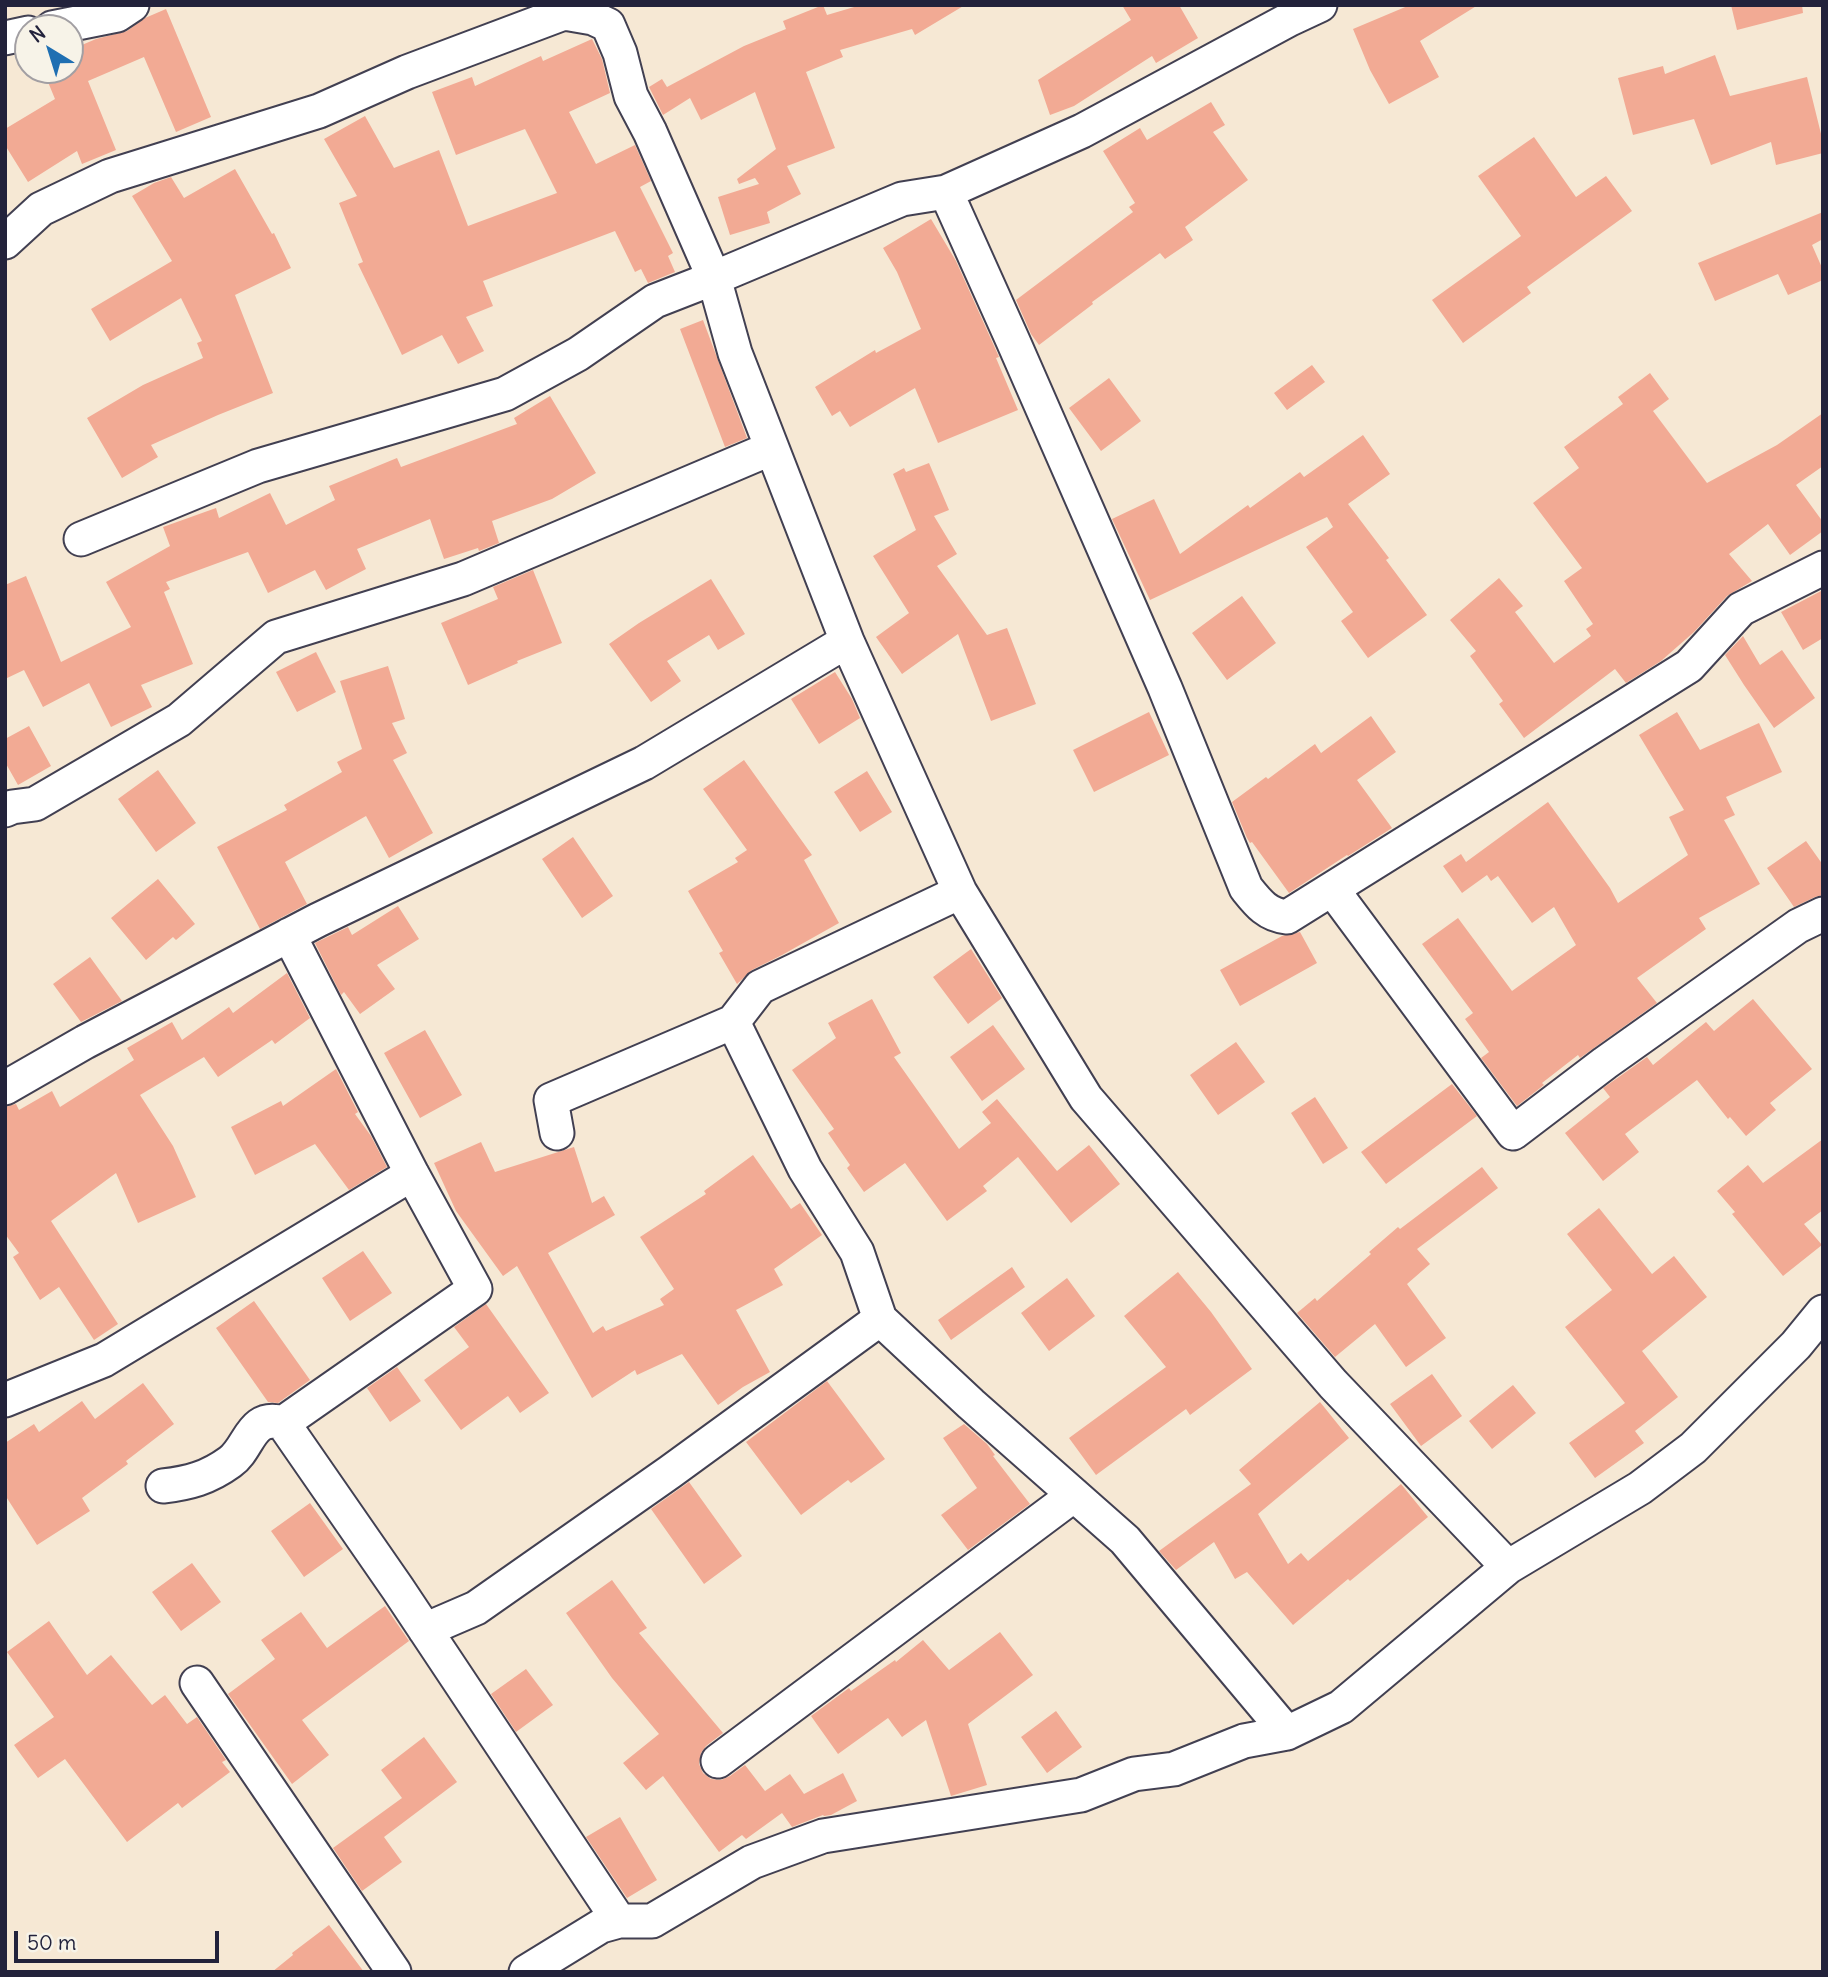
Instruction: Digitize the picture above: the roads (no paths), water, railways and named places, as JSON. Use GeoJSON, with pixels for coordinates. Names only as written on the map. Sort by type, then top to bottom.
{"type":"FeatureCollection","features":[{"type":"Feature","properties":{"kind":"street"},"geometry":{"type":"LineString","coordinates":[[84,22],[117,15],[132,5]]}},
{"type":"Feature","properties":{"kind":"street"},"geometry":{"type":"LineString","coordinates":[[81,539],[258,466],[505,394],[578,354],[655,300],[715,278],[902,199],[946,192],[1082,131],[1320,5]]}},
{"type":"Feature","properties":{"kind":"street"},"geometry":{"type":"LineString","coordinates":[[5,242],[41,209],[110,176],[319,111],[407,72],[564,13],[593,18],[608,25],[620,53],[631,96],[650,132],[715,278],[736,353],[846,640],[960,892],[1086,1098],[1333,1384],[1508,1567]]}},
{"type":"Feature","properties":{"kind":"street"},"geometry":{"type":"LineString","coordinates":[[946,192],[1159,676],[1246,888],[1262,908],[1277,916],[1287,917],[1689,666],[1741,609],[1823,568]]}},
{"type":"Feature","properties":{"kind":"street"},"geometry":{"type":"LineString","coordinates":[[5,810],[35,804],[179,720],[275,637],[463,579],[772,448]]}},
{"type":"Feature","properties":{"kind":"street"},"geometry":{"type":"LineString","coordinates":[[5,1088],[85,1042],[289,935],[644,763],[846,640]]}},
{"type":"Feature","properties":{"kind":"street"},"geometry":{"type":"LineString","coordinates":[[1332,889],[1513,1133],[1798,926],[1823,914]]}},
{"type":"Feature","properties":{"kind":"street"},"geometry":{"type":"LineString","coordinates":[[558,1133],[551,1100],[733,1022],[760,987],[960,892]]}},
{"type":"Feature","properties":{"kind":"street"},"geometry":{"type":"LineString","coordinates":[[284,1423],[475,1289],[412,1174],[289,935]]}},
{"type":"Feature","properties":{"kind":"street"},"geometry":{"type":"LineString","coordinates":[[733,1022],[805,1169],[857,1252],[880,1319],[971,1404],[1125,1540],[1287,1733]]}},
{"type":"Feature","properties":{"kind":"street"},"geometry":{"type":"LineString","coordinates":[[5,1400],[104,1360],[412,1174]]}},
{"type":"Feature","properties":{"kind":"street"},"geometry":{"type":"LineString","coordinates":[[526,1972],[601,1926],[619,1921],[652,1921],[752,1862],[823,1836],[1081,1795],[1134,1773],[1174,1769],[1244,1741],[1287,1733],[1341,1707],[1508,1567],[1640,1488],[1693,1448],[1796,1345],[1823,1312]]}},
{"type":"Feature","properties":{"kind":"street"},"geometry":{"type":"LineString","coordinates":[[425,1630],[476,1608],[670,1472],[880,1319]]}},
{"type":"Feature","properties":{"kind":"street"},"geometry":{"type":"LineString","coordinates":[[163,1486],[190,1483],[216,1471],[234,1460],[251,1432],[260,1425],[273,1420],[284,1423],[619,1921]]}},
{"type":"Feature","properties":{"kind":"street"},"geometry":{"type":"LineString","coordinates":[[718,1761],[1074,1495]]}},
{"type":"Feature","properties":{"kind":"street"},"geometry":{"type":"LineString","coordinates":[[197,1683],[394,1972]]}}]}
